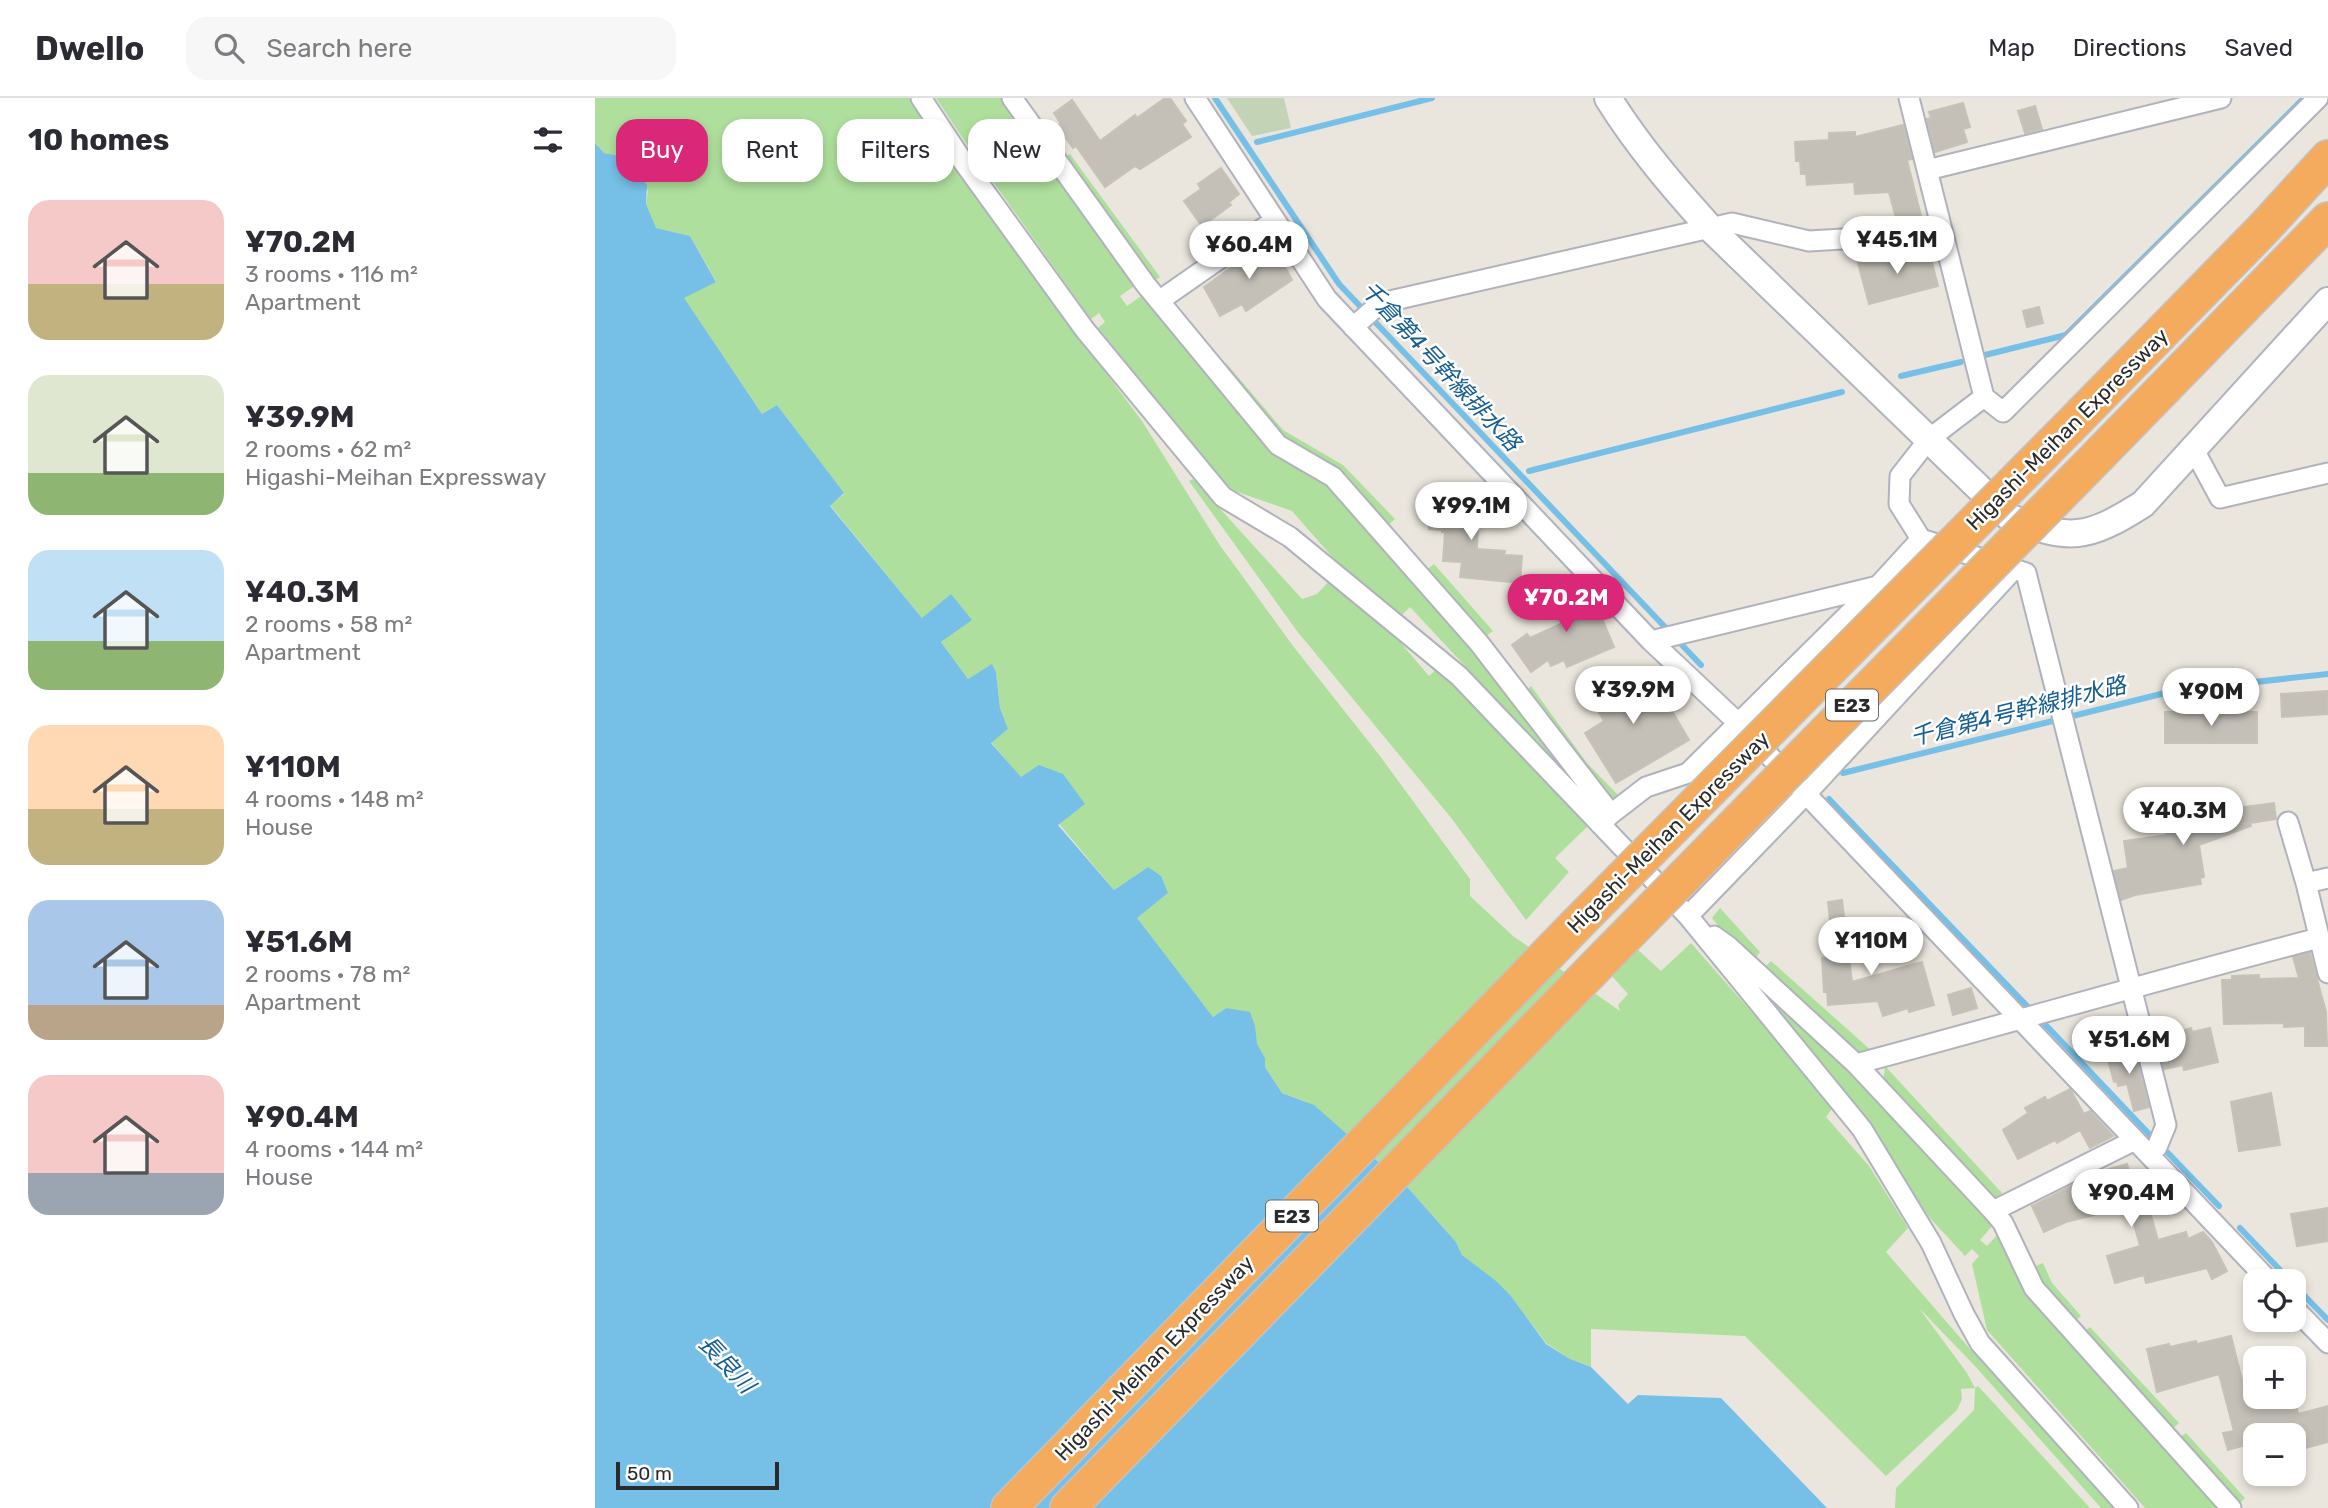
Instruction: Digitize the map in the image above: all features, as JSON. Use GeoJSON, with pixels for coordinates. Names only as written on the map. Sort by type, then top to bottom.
{"type":"FeatureCollection","features":[{"type":"Feature","properties":{"kind":"highway","name":"Higashi-Meihan Expressway"},"geometry":{"type":"LineString","coordinates":[[1009,1508],[1441,1061],[2069,427],[2264,228],[2328,158]]}},
{"type":"Feature","properties":{"kind":"highway","name":"Higashi-Meihan Expressway"},"geometry":{"type":"LineString","coordinates":[[1068,1508],[2328,220]]}},
{"type":"Feature","properties":{"kind":"street"},"geometry":{"type":"LineString","coordinates":[[921,98],[964,163],[1085,330],[1223,497],[1290,537],[1459,676],[1605,819]]}},
{"type":"Feature","properties":{"kind":"street"},"geometry":{"type":"LineString","coordinates":[[1011,98],[1159,301],[1278,445],[1332,477],[1479,643],[1605,819],[1862,1129],[1931,1243],[1980,1343],[2128,1508]]}},
{"type":"Feature","properties":{"kind":"street"},"geometry":{"type":"LineString","coordinates":[[1195,98],[1327,299],[1363,319],[1658,640],[2258,1269]]}},
{"type":"Feature","properties":{"kind":"street"},"geometry":{"type":"LineString","coordinates":[[1608,98],[1631,136],[1710,229],[2009,517],[2037,529],[2066,535],[2092,531],[2115,522],[2143,504],[2328,301]]}},
{"type":"Feature","properties":{"kind":"street"},"geometry":{"type":"LineString","coordinates":[[1909,98],[1984,397],[2003,412],[2318,98]]}},
{"type":"Feature","properties":{"kind":"street"},"geometry":{"type":"LineString","coordinates":[[1927,170],[2221,98]]}},
{"type":"Feature","properties":{"kind":"street"},"geometry":{"type":"LineString","coordinates":[[1159,301],[1275,220]]}},
{"type":"Feature","properties":{"kind":"street"},"geometry":{"type":"LineString","coordinates":[[1363,319],[1381,303],[1732,223],[1809,242],[1943,233]]}},
{"type":"Feature","properties":{"kind":"street"},"geometry":{"type":"LineString","coordinates":[[1984,397],[1929,439],[1899,476],[1899,504],[1921,539],[2026,573],[2166,1125],[2157,1147],[2149,1154]]}},
{"type":"Feature","properties":{"kind":"street"},"geometry":{"type":"LineString","coordinates":[[2193,448],[2220,498],[2328,472]]}},
{"type":"Feature","properties":{"kind":"street"},"geometry":{"type":"LineString","coordinates":[[1605,819],[1646,787],[1688,773],[1878,586],[1921,539]]}},
{"type":"Feature","properties":{"kind":"street"},"geometry":{"type":"LineString","coordinates":[[1688,916],[1806,794],[2014,569]]}},
{"type":"Feature","properties":{"kind":"street"},"geometry":{"type":"LineString","coordinates":[[1658,640],[1878,586]]}},
{"type":"Feature","properties":{"kind":"street"},"geometry":{"type":"LineString","coordinates":[[2288,822],[2328,973]]}},
{"type":"Feature","properties":{"kind":"street"},"geometry":{"type":"LineString","coordinates":[[2306,883],[2328,878]]}},
{"type":"Feature","properties":{"kind":"street"},"geometry":{"type":"LineString","coordinates":[[1688,916],[1728,946],[1856,1064],[1993,1212],[2003,1223],[2034,1288],[2231,1508]]}},
{"type":"Feature","properties":{"kind":"street"},"geometry":{"type":"LineString","coordinates":[[1856,1064],[2319,938]]}},
{"type":"Feature","properties":{"kind":"street"},"geometry":{"type":"LineString","coordinates":[[1993,1212],[2135,1140]]}},
{"type":"Feature","properties":{"kind":"street"},"geometry":{"type":"LineString","coordinates":[[2306,1320],[2328,1343]]}},
{"type":"Feature","properties":{"kind":"green space"},"geometry":{"type":"Polygon","coordinates":[[[595,98],[909,98],[924,119],[837,119],[837,182],[954,182],[954,163],[1026,267],[1142,421],[1219,544],[1470,879],[1470,896],[1513,936],[1620,1011],[1618,1005],[1628,994],[1611,975],[1637,949],[1661,971],[1691,943],[1834,1106],[1826,1117],[1869,1166],[1908,1228],[1886,1252],[2115,1508],[2101,1508],[1975,1366],[1919,1308],[1975,1388],[1961,1389],[1962,1399],[1957,1410],[1886,1476],[1745,1336],[1591,1329],[1591,1367],[1570,1359],[1546,1343],[1511,1296],[1462,1255],[1456,1242],[1409,1189],[1353,1139],[1304,1101],[1282,1093],[1265,1067],[1265,1058],[1256,1044],[1256,1037],[1226,1008],[1213,1017],[1136,918],[1168,893],[1148,867],[1114,890],[991,742],[1008,729],[1000,708],[996,672],[992,665],[968,679],[941,642],[971,620],[922,618],[830,505],[844,494],[777,405],[762,414],[683,298],[716,281],[690,236],[655,228],[646,204],[648,191],[641,182],[708,182],[708,119],[616,119],[616,155],[604,153],[595,143],[595,98]]]}},
{"type":"Feature","properties":{"kind":"green space"},"geometry":{"type":"Polygon","coordinates":[[[936,98],[1001,98],[1016,119],[968,119],[968,146],[954,125],[954,119],[950,119],[936,98]]]}},
{"type":"Feature","properties":{"kind":"green space"},"geometry":{"type":"Polygon","coordinates":[[[1227,98],[1284,98],[1291,128],[1252,136],[1227,98]]]}},
{"type":"Feature","properties":{"kind":"green space"},"geometry":{"type":"Polygon","coordinates":[[[1070,154],[1160,277],[1151,283],[1065,165],[1065,157],[1070,154]]]}},
{"type":"Feature","properties":{"kind":"green space"},"geometry":{"type":"Polygon","coordinates":[[[993,182],[1062,182],[1136,285],[1120,296],[1127,306],[1144,294],[1272,449],[1329,482],[1471,643],[1587,797],[1410,607],[1401,616],[1341,567],[1292,511],[1229,489],[1098,328],[1105,322],[1099,313],[1091,319],[993,182]]]}},
{"type":"Feature","properties":{"kind":"green space"},"geometry":{"type":"Polygon","coordinates":[[[1226,363],[1283,430],[1343,465],[1395,519],[1385,528],[1282,440],[1222,367],[1226,363]]]}},
{"type":"Feature","properties":{"kind":"green space"},"geometry":{"type":"Polygon","coordinates":[[[1193,479],[1302,599],[1317,594],[1329,581],[1400,642],[1429,676],[1438,668],[1588,826],[1555,858],[1569,872],[1526,920],[1452,819],[1297,631],[1189,481],[1193,479]]]}},
{"type":"Feature","properties":{"kind":"green space"},"geometry":{"type":"Polygon","coordinates":[[[1434,564],[1493,631],[1483,638],[1424,572],[1434,564]]]}},
{"type":"Feature","properties":{"kind":"green space"},"geometry":{"type":"Polygon","coordinates":[[[1531,686],[1587,763],[1619,796],[1612,805],[1527,690],[1531,686]]]}},
{"type":"Feature","properties":{"kind":"green space"},"geometry":{"type":"Polygon","coordinates":[[[1720,908],[1760,952],[1753,962],[1731,942],[1712,918],[1720,908]]]}},
{"type":"Feature","properties":{"kind":"green space"},"geometry":{"type":"Polygon","coordinates":[[[1725,954],[1869,1086],[1993,1225],[1980,1240],[1987,1246],[2000,1232],[2224,1508],[2145,1508],[1987,1330],[1972,1264],[1979,1256],[1972,1249],[1965,1256],[1929,1217],[1831,1073],[1725,954]]]}},
{"type":"Feature","properties":{"kind":"green space"},"geometry":{"type":"Polygon","coordinates":[[[1771,961],[1874,1053],[1857,1057],[1762,970],[1771,961]]]}},
{"type":"Feature","properties":{"kind":"green space"},"geometry":{"type":"Polygon","coordinates":[[[1885,1066],[2002,1193],[1991,1201],[1883,1084],[1885,1066]]]}},
{"type":"Feature","properties":{"kind":"green space"},"geometry":{"type":"Polygon","coordinates":[[[2043,1263],[2052,1283],[2081,1316],[2072,1324],[2031,1268],[2043,1263]]]}},
{"type":"Feature","properties":{"kind":"green space"},"geometry":{"type":"Polygon","coordinates":[[[2090,1327],[2179,1423],[2169,1432],[2084,1332],[2090,1327]]]}},
{"type":"Feature","properties":{"kind":"green space"},"geometry":{"type":"Polygon","coordinates":[[[1978,1386],[2090,1508],[1895,1508],[1896,1488],[1974,1410],[1975,1388],[1978,1386]]]}},
{"type":"Feature","properties":{"kind":"green space"},"geometry":{"type":"Polygon","coordinates":[[[2186,1433],[2245,1498],[2237,1506],[2180,1437],[2186,1433]]]}},
{"type":"Feature","properties":{"kind":"water","name":"長良川"},"geometry":{"type":"Polygon","coordinates":[[[595,143],[604,153],[616,155],[616,182],[645,182],[647,185],[646,204],[656,228],[690,236],[716,282],[684,298],[762,414],[777,405],[844,493],[830,506],[922,618],[951,594],[972,620],[941,642],[968,679],[992,664],[996,672],[1000,708],[1008,729],[991,743],[1021,777],[1039,765],[1063,774],[1085,804],[1058,825],[1114,890],[1148,867],[1161,876],[1168,893],[1137,918],[1213,1017],[1226,1008],[1250,1012],[1257,1044],[1265,1058],[1265,1067],[1282,1093],[1314,1105],[1409,1189],[1456,1242],[1462,1255],[1511,1296],[1546,1344],[1570,1359],[1591,1367],[1628,1404],[1638,1395],[1721,1398],[1827,1508],[595,1508],[595,143]]]}},
{"type":"Feature","properties":{"kind":"building"},"geometry":{"type":"Polygon","coordinates":[[[1165,98],[1170,98],[1186,121],[1182,124],[1191,137],[1140,169],[1135,166],[1105,187],[1076,146],[1073,148],[1065,137],[1065,119],[1058,119],[1054,113],[1072,100],[1100,141],[1135,115],[1137,118],[1165,98]]]}},
{"type":"Feature","properties":{"kind":"building"},"geometry":{"type":"Polygon","coordinates":[[[1963,103],[1970,127],[1963,129],[1967,142],[1935,152],[1927,119],[1931,118],[1929,112],[1963,103]]]}},
{"type":"Feature","properties":{"kind":"building"},"geometry":{"type":"Polygon","coordinates":[[[2035,106],[2042,129],[2025,133],[2018,111],[2035,106]]]}},
{"type":"Feature","properties":{"kind":"building"},"geometry":{"type":"Polygon","coordinates":[[[1903,125],[1912,159],[1907,160],[1921,216],[1897,222],[1889,192],[1855,194],[1854,182],[1807,185],[1806,174],[1801,174],[1800,161],[1796,161],[1795,142],[1829,140],[1829,133],[1855,132],[1855,137],[1903,125]]]}},
{"type":"Feature","properties":{"kind":"building"},"geometry":{"type":"Polygon","coordinates":[[[1221,168],[1239,194],[1229,202],[1231,205],[1202,226],[1184,201],[1201,189],[1198,184],[1221,168]]]}},
{"type":"Feature","properties":{"kind":"building"},"geometry":{"type":"Polygon","coordinates":[[[1214,228],[1224,241],[1200,257],[1191,244],[1214,228]]]}},
{"type":"Feature","properties":{"kind":"building"},"geometry":{"type":"Polygon","coordinates":[[[1270,240],[1292,280],[1246,311],[1242,304],[1220,316],[1204,287],[1270,240]]]}},
{"type":"Feature","properties":{"kind":"building"},"geometry":{"type":"Polygon","coordinates":[[[1906,251],[1907,255],[1918,253],[1919,258],[1930,255],[1938,286],[1869,304],[1858,263],[1906,251]]]}},
{"type":"Feature","properties":{"kind":"building"},"geometry":{"type":"Polygon","coordinates":[[[2039,307],[2043,323],[2027,327],[2023,311],[2039,307]]]}},
{"type":"Feature","properties":{"kind":"building"},"geometry":{"type":"Polygon","coordinates":[[[1430,499],[1479,500],[1477,549],[1505,551],[1504,555],[1522,556],[1520,583],[1460,577],[1462,562],[1443,561],[1445,532],[1429,529],[1430,499]]]}},
{"type":"Feature","properties":{"kind":"building"},"geometry":{"type":"Polygon","coordinates":[[[1573,576],[1581,616],[1598,609],[1614,647],[1567,667],[1564,660],[1551,666],[1548,660],[1531,672],[1512,645],[1527,634],[1530,638],[1563,623],[1555,579],[1573,576]]]}},
{"type":"Feature","properties":{"kind":"building"},"geometry":{"type":"Polygon","coordinates":[[[1639,667],[1654,692],[1659,689],[1689,740],[1616,783],[1585,733],[1604,721],[1589,696],[1639,667]]]}},
{"type":"Feature","properties":{"kind":"building"},"geometry":{"type":"Polygon","coordinates":[[[2328,691],[2328,714],[2282,717],[2281,694],[2328,691]]]}},
{"type":"Feature","properties":{"kind":"building"},"geometry":{"type":"Polygon","coordinates":[[[2165,712],[2257,712],[2257,743],[2165,743],[2165,712]]]}},
{"type":"Feature","properties":{"kind":"building"},"geometry":{"type":"Polygon","coordinates":[[[2232,796],[2236,808],[2274,803],[2276,819],[2250,823],[2251,826],[2199,845],[2204,877],[2200,878],[2201,884],[2135,895],[2121,900],[2114,871],[2128,868],[2124,841],[2167,835],[2162,822],[2232,796]]]}},
{"type":"Feature","properties":{"kind":"building"},"geometry":{"type":"Polygon","coordinates":[[[1842,900],[1852,982],[1922,962],[1934,1005],[1909,1012],[1908,1008],[1883,1016],[1878,1001],[1828,1005],[1827,992],[1824,992],[1822,958],[1834,957],[1828,902],[1842,900]]]}},
{"type":"Feature","properties":{"kind":"building"},"geometry":{"type":"Polygon","coordinates":[[[2310,953],[2326,1012],[2327,1046],[2305,1046],[2305,1026],[2284,1027],[2284,1023],[2224,1024],[2222,980],[2232,980],[2232,976],[2259,975],[2259,979],[2299,978],[2293,957],[2310,953]]]}},
{"type":"Feature","properties":{"kind":"building"},"geometry":{"type":"Polygon","coordinates":[[[1971,988],[1977,1008],[1953,1015],[1948,995],[1971,988]]]}},
{"type":"Feature","properties":{"kind":"building"},"geometry":{"type":"Polygon","coordinates":[[[2191,1028],[2192,1032],[2210,1028],[2218,1062],[2184,1070],[2183,1065],[2164,1069],[2157,1039],[2191,1028]]]}},
{"type":"Feature","properties":{"kind":"building"},"geometry":{"type":"Polygon","coordinates":[[[2133,1046],[2149,1107],[2134,1111],[2127,1084],[2118,1086],[2117,1081],[2114,1082],[2107,1056],[2133,1046]]]}},
{"type":"Feature","properties":{"kind":"building"},"geometry":{"type":"Polygon","coordinates":[[[2070,1089],[2084,1114],[2090,1111],[2113,1136],[2090,1148],[2080,1130],[2018,1159],[2003,1130],[2028,1113],[2025,1108],[2045,1097],[2047,1101],[2070,1089]]]}},
{"type":"Feature","properties":{"kind":"building"},"geometry":{"type":"Polygon","coordinates":[[[2271,1093],[2280,1145],[2239,1151],[2231,1102],[2271,1093]]]}},
{"type":"Feature","properties":{"kind":"building"},"geometry":{"type":"Polygon","coordinates":[[[2127,1164],[2135,1193],[2143,1188],[2158,1240],[2186,1232],[2188,1239],[2203,1232],[2212,1242],[2227,1271],[2212,1279],[2207,1268],[2146,1283],[2144,1275],[2115,1283],[2107,1256],[2140,1246],[2129,1206],[2066,1222],[2044,1232],[2032,1206],[2099,1172],[2127,1164]]]}},
{"type":"Feature","properties":{"kind":"building"},"geometry":{"type":"Polygon","coordinates":[[[2328,1208],[2328,1241],[2297,1246],[2291,1214],[2328,1208]]]}},
{"type":"Feature","properties":{"kind":"building"},"geometry":{"type":"Polygon","coordinates":[[[2231,1336],[2243,1384],[2243,1409],[2297,1409],[2298,1414],[2328,1406],[2328,1442],[2306,1448],[2306,1423],[2243,1423],[2243,1446],[2228,1450],[2223,1433],[2234,1431],[2219,1374],[2157,1392],[2147,1349],[2196,1341],[2197,1344],[2231,1336]]]}},
{"type":"Feature","properties":{"kind":"waterway","name":"千倉第4号幹線排水路"},"geometry":{"type":"LineString","coordinates":[[1215,98],[1339,284],[1701,665]]}},
{"type":"Feature","properties":{"kind":"waterway"},"geometry":{"type":"LineString","coordinates":[[1257,142],[1432,98]]}},
{"type":"Feature","properties":{"kind":"waterway"},"geometry":{"type":"LineString","coordinates":[[1985,355],[2066,335],[2304,98]]}},
{"type":"Feature","properties":{"kind":"waterway"},"geometry":{"type":"LineString","coordinates":[[1901,376],[1961,362]]}},
{"type":"Feature","properties":{"kind":"waterway"},"geometry":{"type":"LineString","coordinates":[[1529,471],[1842,392]]}},
{"type":"Feature","properties":{"kind":"waterway","name":"千倉第4号幹線排水路"},"geometry":{"type":"LineString","coordinates":[[1843,773],[2173,691],[2328,674]]}},
{"type":"Feature","properties":{"kind":"waterway"},"geometry":{"type":"LineString","coordinates":[[1829,799],[2028,1007]]}},
{"type":"Feature","properties":{"kind":"waterway"},"geometry":{"type":"LineString","coordinates":[[2041,1020],[2150,1135]]}},
{"type":"Feature","properties":{"kind":"waterway"},"geometry":{"type":"LineString","coordinates":[[2168,1153],[2219,1206]]}},
{"type":"Feature","properties":{"kind":"waterway"},"geometry":{"type":"LineString","coordinates":[[2240,1228],[2279,1269]]}},
{"type":"Feature","properties":{"kind":"waterway"},"geometry":{"type":"LineString","coordinates":[[2306,1297],[2328,1320]]}}]}
